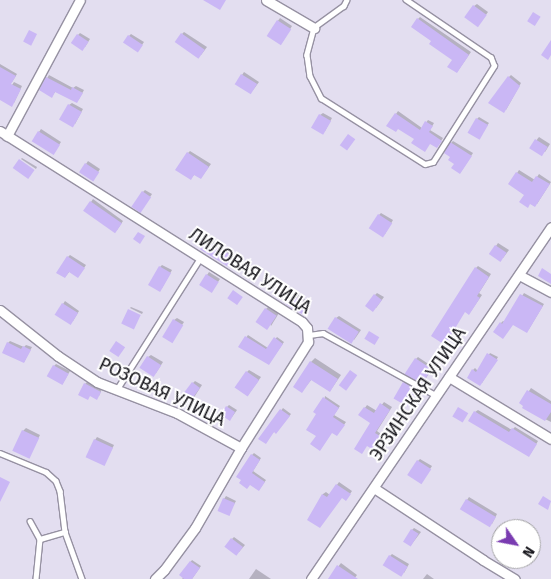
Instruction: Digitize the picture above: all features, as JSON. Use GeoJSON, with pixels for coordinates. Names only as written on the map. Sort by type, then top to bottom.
{"type":"FeatureCollection","features":[{"type":"Feature","properties":{"kind":"street"},"geometry":{"type":"LineString","coordinates":[[4,133],[80,0]]}},
{"type":"Feature","properties":{"kind":"street"},"geometry":{"type":"LineString","coordinates":[[266,0],[314,28]]}},
{"type":"Feature","properties":{"kind":"street","name":"ЛИЛОВАЯ УЛИЦА"},"geometry":{"type":"LineString","coordinates":[[4,133],[302,322],[309,335],[308,342],[241,448],[195,528],[164,570],[155,579]]}},
{"type":"Feature","properties":{"kind":"street","name":"ЭРЗИНСКАЯ УЛИЦА"},"geometry":{"type":"LineString","coordinates":[[311,579],[551,227]]}},
{"type":"Feature","properties":{"kind":"street"},"geometry":{"type":"LineString","coordinates":[[519,275],[551,292]]}},
{"type":"Feature","properties":{"kind":"street","name":"РОЗОВАЯ УЛИЦА"},"geometry":{"type":"LineString","coordinates":[[0,310],[58,356],[97,382],[178,413],[241,448]]}},
{"type":"Feature","properties":{"kind":"street"},"geometry":{"type":"LineString","coordinates":[[449,377],[551,439]]}},
{"type":"Feature","properties":{"kind":"street"},"geometry":{"type":"LineString","coordinates":[[374,488],[515,579]]}},
{"type":"Feature","properties":{"kind":"lane"},"geometry":{"type":"LineString","coordinates":[[347,0],[344,6],[314,28],[307,55],[310,76],[321,98],[420,163],[429,164],[433,162],[493,70],[493,62],[491,58],[406,0]]}},
{"type":"Feature","properties":{"kind":"lane"},"geometry":{"type":"LineString","coordinates":[[116,390],[200,258]]}},
{"type":"Feature","properties":{"kind":"lane"},"geometry":{"type":"LineString","coordinates":[[309,335],[323,334],[437,396]]}},
{"type":"Feature","properties":{"kind":"lane"},"geometry":{"type":"LineString","coordinates":[[0,453],[46,472],[56,481],[60,491],[65,532],[82,579]]}},
{"type":"Feature","properties":{"kind":"lane"},"geometry":{"type":"LineString","coordinates":[[30,521],[40,539],[36,579]]}},
{"type":"Feature","properties":{"kind":"lane"},"geometry":{"type":"LineString","coordinates":[[40,539],[65,532]]}},
{"type":"Feature","properties":{"kind":"building"},"geometry":{"type":"Polygon","coordinates":[[[203,0],[226,0],[220,10],[203,0]]]}},
{"type":"Feature","properties":{"kind":"building"},"geometry":{"type":"Polygon","coordinates":[[[473,5],[487,15],[478,27],[464,17],[473,5]]]}},
{"type":"Feature","properties":{"kind":"building"},"geometry":{"type":"Polygon","coordinates":[[[533,12],[541,17],[535,26],[527,21],[533,12]]]}},
{"type":"Feature","properties":{"kind":"building"},"geometry":{"type":"Polygon","coordinates":[[[417,18],[469,55],[457,73],[447,67],[452,60],[429,44],[431,41],[411,27],[417,18]]]}},
{"type":"Feature","properties":{"kind":"building"},"geometry":{"type":"Polygon","coordinates":[[[277,20],[291,29],[281,45],[267,36],[277,20]]]}},
{"type":"Feature","properties":{"kind":"building"},"geometry":{"type":"Polygon","coordinates":[[[29,30],[37,34],[31,46],[23,42],[29,30]]]}},
{"type":"Feature","properties":{"kind":"building"},"geometry":{"type":"Polygon","coordinates":[[[181,33],[205,50],[198,59],[175,42],[181,33]]]}},
{"type":"Feature","properties":{"kind":"building"},"geometry":{"type":"Polygon","coordinates":[[[77,34],[89,42],[82,51],[71,43],[77,34]]]}},
{"type":"Feature","properties":{"kind":"building"},"geometry":{"type":"Polygon","coordinates":[[[128,35],[143,45],[138,53],[123,42],[128,35]]]}},
{"type":"Feature","properties":{"kind":"building"},"geometry":{"type":"Polygon","coordinates":[[[551,40],[551,55],[548,60],[541,55],[551,40]]]}},
{"type":"Feature","properties":{"kind":"building"},"geometry":{"type":"Polygon","coordinates":[[[0,67],[16,76],[11,84],[21,89],[12,107],[0,100],[0,67]]]}},
{"type":"Feature","properties":{"kind":"building"},"geometry":{"type":"Polygon","coordinates":[[[241,74],[257,84],[251,94],[235,84],[241,74]]]}},
{"type":"Feature","properties":{"kind":"building"},"geometry":{"type":"Polygon","coordinates":[[[508,76],[520,86],[504,113],[488,103],[508,76]]]}},
{"type":"Feature","properties":{"kind":"building"},"geometry":{"type":"Polygon","coordinates":[[[46,77],[71,90],[72,87],[83,93],[77,103],[55,92],[52,98],[39,90],[46,77]]]}},
{"type":"Feature","properties":{"kind":"building"},"geometry":{"type":"Polygon","coordinates":[[[68,104],[82,112],[73,128],[59,120],[68,104]]]}},
{"type":"Feature","properties":{"kind":"building"},"geometry":{"type":"Polygon","coordinates":[[[395,113],[420,130],[425,121],[433,126],[429,132],[442,141],[437,148],[430,144],[425,152],[411,143],[414,139],[398,129],[396,132],[386,126],[395,113]]]}},
{"type":"Feature","properties":{"kind":"building"},"geometry":{"type":"Polygon","coordinates":[[[319,114],[331,121],[323,135],[311,128],[319,114]]]}},
{"type":"Feature","properties":{"kind":"building"},"geometry":{"type":"Polygon","coordinates":[[[476,118],[488,125],[480,140],[468,133],[476,118]]]}},
{"type":"Feature","properties":{"kind":"building"},"geometry":{"type":"Polygon","coordinates":[[[38,131],[60,145],[54,155],[32,141],[38,131]]]}},
{"type":"Feature","properties":{"kind":"building"},"geometry":{"type":"Polygon","coordinates":[[[348,134],[355,139],[347,151],[340,145],[348,134]]]}},
{"type":"Feature","properties":{"kind":"building"},"geometry":{"type":"Polygon","coordinates":[[[535,139],[548,147],[542,156],[529,148],[535,139]]]}},
{"type":"Feature","properties":{"kind":"building"},"geometry":{"type":"Polygon","coordinates":[[[450,142],[472,156],[460,174],[451,168],[454,164],[448,160],[450,157],[444,153],[450,142]]]}},
{"type":"Feature","properties":{"kind":"building"},"geometry":{"type":"Polygon","coordinates":[[[187,152],[209,167],[201,179],[194,175],[191,180],[175,170],[187,152]]]}},
{"type":"Feature","properties":{"kind":"building"},"geometry":{"type":"Polygon","coordinates":[[[19,159],[35,170],[28,179],[13,168],[19,159]]]}},
{"type":"Feature","properties":{"kind":"building"},"geometry":{"type":"Polygon","coordinates":[[[85,163],[99,172],[93,181],[79,172],[85,163]]]}},
{"type":"Feature","properties":{"kind":"building"},"geometry":{"type":"Polygon","coordinates":[[[516,172],[532,182],[536,176],[550,184],[535,207],[530,204],[528,208],[519,202],[524,195],[508,184],[516,172]]]}},
{"type":"Feature","properties":{"kind":"building"},"geometry":{"type":"Polygon","coordinates":[[[142,191],[151,197],[140,213],[131,207],[142,191]]]}},
{"type":"Feature","properties":{"kind":"building"},"geometry":{"type":"Polygon","coordinates":[[[90,201],[122,223],[115,233],[83,211],[90,201]]]}},
{"type":"Feature","properties":{"kind":"building"},"geometry":{"type":"Polygon","coordinates":[[[378,214],[392,223],[383,238],[369,228],[378,214]]]}},
{"type":"Feature","properties":{"kind":"building"},"geometry":{"type":"Polygon","coordinates":[[[138,232],[145,236],[140,244],[133,239],[138,232]]]}},
{"type":"Feature","properties":{"kind":"building"},"geometry":{"type":"Polygon","coordinates":[[[206,240],[233,257],[227,266],[200,249],[206,240]]]}},
{"type":"Feature","properties":{"kind":"building"},"geometry":{"type":"Polygon","coordinates":[[[495,245],[507,253],[500,262],[489,254],[495,245]]]}},
{"type":"Feature","properties":{"kind":"building"},"geometry":{"type":"Polygon","coordinates":[[[67,256],[85,268],[78,278],[69,272],[65,278],[56,273],[67,256]]]}},
{"type":"Feature","properties":{"kind":"building"},"geometry":{"type":"Polygon","coordinates":[[[159,266],[171,273],[160,292],[148,285],[159,266]]]}},
{"type":"Feature","properties":{"kind":"building"},"geometry":{"type":"Polygon","coordinates":[[[475,267],[489,277],[477,296],[480,298],[469,315],[465,312],[445,345],[431,336],[475,267]]]}},
{"type":"Feature","properties":{"kind":"building"},"geometry":{"type":"Polygon","coordinates":[[[542,268],[551,274],[551,284],[538,276],[542,268]]]}},
{"type":"Feature","properties":{"kind":"building"},"geometry":{"type":"Polygon","coordinates":[[[206,274],[219,282],[212,293],[199,285],[206,274]]]}},
{"type":"Feature","properties":{"kind":"building"},"geometry":{"type":"Polygon","coordinates":[[[233,290],[243,297],[237,305],[227,298],[233,290]]]}},
{"type":"Feature","properties":{"kind":"building"},"geometry":{"type":"Polygon","coordinates":[[[374,294],[382,300],[373,312],[365,306],[374,294]]]}},
{"type":"Feature","properties":{"kind":"building"},"geometry":{"type":"Polygon","coordinates":[[[520,294],[543,306],[527,333],[513,325],[503,339],[493,332],[500,322],[502,324],[520,294]]]}},
{"type":"Feature","properties":{"kind":"building"},"geometry":{"type":"Polygon","coordinates":[[[292,295],[308,305],[302,314],[286,304],[292,295]]]}},
{"type":"Feature","properties":{"kind":"building"},"geometry":{"type":"Polygon","coordinates":[[[62,303],[78,313],[71,325],[55,315],[62,303]]]}},
{"type":"Feature","properties":{"kind":"building"},"geometry":{"type":"Polygon","coordinates":[[[265,308],[277,316],[267,330],[255,322],[265,308]]]}},
{"type":"Feature","properties":{"kind":"building"},"geometry":{"type":"Polygon","coordinates":[[[128,309],[141,315],[134,329],[121,324],[128,309]]]}},
{"type":"Feature","properties":{"kind":"building"},"geometry":{"type":"Polygon","coordinates":[[[335,317],[359,332],[351,344],[328,329],[335,317]]]}},
{"type":"Feature","properties":{"kind":"building"},"geometry":{"type":"Polygon","coordinates":[[[173,319],[183,325],[172,343],[162,337],[173,319]]]}},
{"type":"Feature","properties":{"kind":"building"},"geometry":{"type":"Polygon","coordinates":[[[369,331],[379,337],[375,345],[364,339],[369,331]]]}},
{"type":"Feature","properties":{"kind":"building"},"geometry":{"type":"Polygon","coordinates":[[[245,336],[266,349],[274,337],[283,344],[269,365],[238,347],[245,336]]]}},
{"type":"Feature","properties":{"kind":"building"},"geometry":{"type":"Polygon","coordinates":[[[116,341],[125,347],[118,357],[109,351],[116,341]]]}},
{"type":"Feature","properties":{"kind":"building"},"geometry":{"type":"Polygon","coordinates":[[[7,342],[21,349],[23,346],[31,350],[24,363],[2,353],[7,342]]]}},
{"type":"Feature","properties":{"kind":"building"},"geometry":{"type":"Polygon","coordinates":[[[487,353],[498,360],[480,386],[467,378],[472,369],[476,372],[487,353]]]}},
{"type":"Feature","properties":{"kind":"building"},"geometry":{"type":"Polygon","coordinates":[[[147,356],[161,365],[154,377],[139,368],[147,356]]]}},
{"type":"Feature","properties":{"kind":"building"},"geometry":{"type":"Polygon","coordinates":[[[415,358],[432,369],[421,385],[405,374],[415,358]]]}},
{"type":"Feature","properties":{"kind":"building"},"geometry":{"type":"Polygon","coordinates":[[[310,361],[338,379],[330,392],[311,380],[302,393],[293,387],[310,361]]]}},
{"type":"Feature","properties":{"kind":"building"},"geometry":{"type":"Polygon","coordinates":[[[53,365],[69,374],[62,385],[47,376],[53,365]]]}},
{"type":"Feature","properties":{"kind":"building"},"geometry":{"type":"Polygon","coordinates":[[[350,370],[357,375],[346,391],[339,385],[350,370]]]}},
{"type":"Feature","properties":{"kind":"building"},"geometry":{"type":"Polygon","coordinates":[[[246,371],[259,380],[248,397],[235,387],[246,371]]]}},
{"type":"Feature","properties":{"kind":"building"},"geometry":{"type":"Polygon","coordinates":[[[192,382],[200,388],[189,402],[181,396],[192,382]]]}},
{"type":"Feature","properties":{"kind":"building"},"geometry":{"type":"Polygon","coordinates":[[[403,382],[417,390],[407,406],[394,398],[403,382]]]}},
{"type":"Feature","properties":{"kind":"building"},"geometry":{"type":"Polygon","coordinates":[[[84,383],[101,392],[97,400],[90,396],[88,400],[78,395],[84,383]]]}},
{"type":"Feature","properties":{"kind":"building"},"geometry":{"type":"Polygon","coordinates":[[[527,390],[551,404],[551,412],[545,421],[522,408],[523,406],[519,403],[527,390]]]}},
{"type":"Feature","properties":{"kind":"building"},"geometry":{"type":"Polygon","coordinates":[[[323,397],[339,408],[333,417],[345,425],[337,436],[332,433],[320,451],[310,444],[316,436],[306,430],[316,414],[313,412],[323,397]]]}},
{"type":"Feature","properties":{"kind":"building"},"geometry":{"type":"Polygon","coordinates":[[[380,403],[390,410],[375,433],[380,436],[372,449],[367,446],[362,454],[354,449],[370,423],[358,415],[364,407],[374,413],[380,403]]]}},
{"type":"Feature","properties":{"kind":"building"},"geometry":{"type":"Polygon","coordinates":[[[226,406],[235,412],[230,421],[221,415],[226,406]]]}},
{"type":"Feature","properties":{"kind":"building"},"geometry":{"type":"Polygon","coordinates":[[[458,407],[468,413],[463,423],[452,416],[458,407]]]}},
{"type":"Feature","properties":{"kind":"building"},"geometry":{"type":"Polygon","coordinates":[[[280,409],[290,416],[276,434],[274,432],[266,444],[258,439],[280,409]]]}},
{"type":"Feature","properties":{"kind":"building"},"geometry":{"type":"Polygon","coordinates":[[[474,411],[509,432],[512,428],[537,444],[529,457],[468,421],[474,411]]]}},
{"type":"Feature","properties":{"kind":"building"},"geometry":{"type":"Polygon","coordinates":[[[22,430],[39,438],[29,459],[12,451],[22,430]]]}},
{"type":"Feature","properties":{"kind":"building"},"geometry":{"type":"Polygon","coordinates":[[[94,439],[113,448],[105,466],[86,457],[94,439]]]}},
{"type":"Feature","properties":{"kind":"building"},"geometry":{"type":"Polygon","coordinates":[[[251,454],[260,460],[252,473],[265,482],[259,491],[250,485],[247,489],[239,483],[241,480],[236,477],[251,454]]]}},
{"type":"Feature","properties":{"kind":"building"},"geometry":{"type":"Polygon","coordinates":[[[417,460],[431,469],[421,484],[407,475],[417,460]]]}},
{"type":"Feature","properties":{"kind":"building"},"geometry":{"type":"Polygon","coordinates":[[[0,477],[10,482],[0,502],[0,477]]]}},
{"type":"Feature","properties":{"kind":"building"},"geometry":{"type":"Polygon","coordinates":[[[336,484],[351,494],[346,501],[342,498],[320,528],[307,520],[322,494],[327,497],[336,484]]]}},
{"type":"Feature","properties":{"kind":"building"},"geometry":{"type":"Polygon","coordinates":[[[543,496],[551,501],[548,510],[538,504],[543,496]]]}},
{"type":"Feature","properties":{"kind":"building"},"geometry":{"type":"Polygon","coordinates":[[[223,498],[235,503],[229,516],[218,511],[223,498]]]}},
{"type":"Feature","properties":{"kind":"building"},"geometry":{"type":"Polygon","coordinates":[[[466,499],[496,517],[491,519],[490,527],[460,509],[466,499]]]}},
{"type":"Feature","properties":{"kind":"building"},"geometry":{"type":"Polygon","coordinates":[[[411,529],[419,534],[411,546],[403,542],[411,529]]]}},
{"type":"Feature","properties":{"kind":"building"},"geometry":{"type":"Polygon","coordinates":[[[231,538],[243,547],[236,556],[224,547],[231,538]]]}},
{"type":"Feature","properties":{"kind":"building"},"geometry":{"type":"Polygon","coordinates":[[[389,555],[408,567],[401,577],[383,565],[389,555]]]}},
{"type":"Feature","properties":{"kind":"building"},"geometry":{"type":"Polygon","coordinates":[[[190,561],[200,568],[192,579],[184,579],[179,575],[190,561]]]}},
{"type":"Feature","properties":{"kind":"building"},"geometry":{"type":"Polygon","coordinates":[[[337,565],[358,579],[328,579],[337,565]]]}}]}
